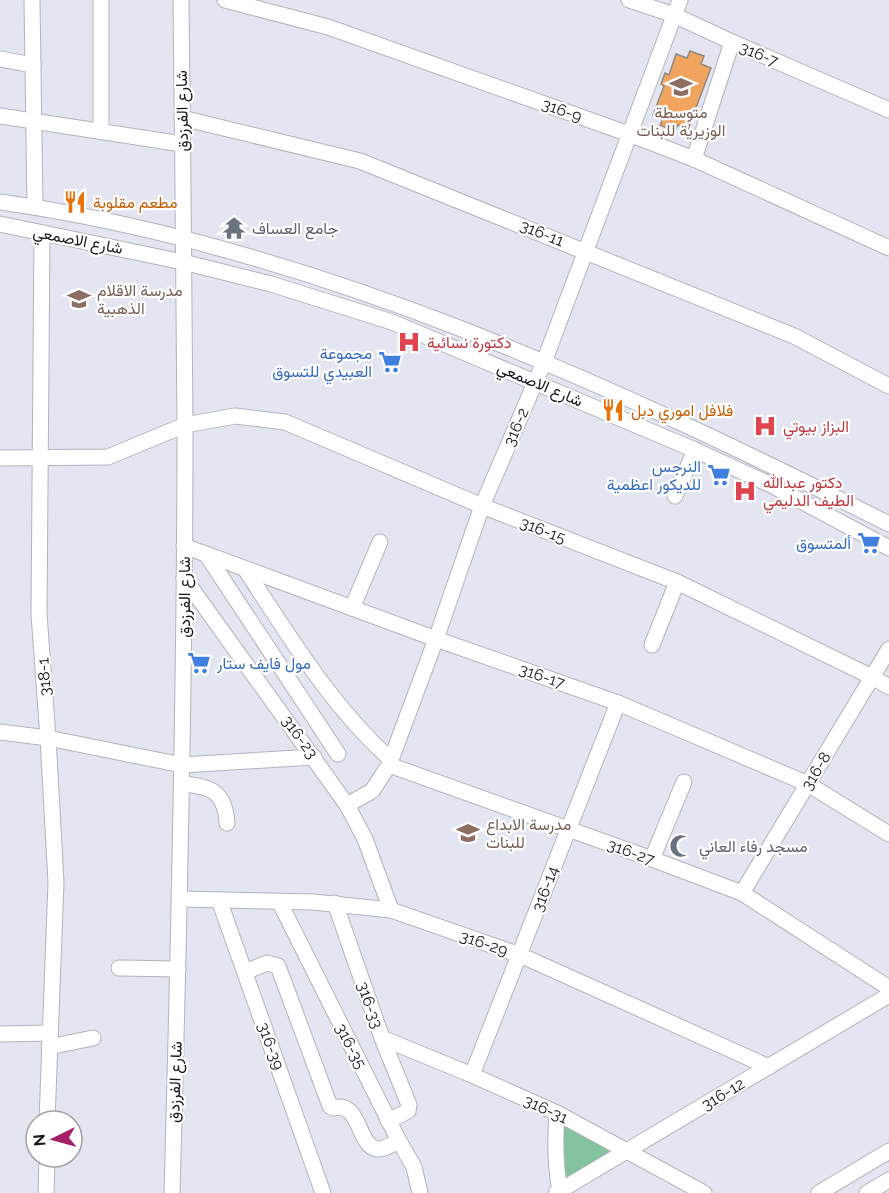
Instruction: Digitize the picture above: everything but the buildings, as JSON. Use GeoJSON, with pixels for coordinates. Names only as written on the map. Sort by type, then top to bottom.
{"type":"FeatureCollection","features":[{"type":"Feature","properties":{"kind":"street"},"geometry":{"type":"LineString","coordinates":[[32,0],[35,207]]}},
{"type":"Feature","properties":{"kind":"street"},"geometry":{"type":"LineString","coordinates":[[101,0],[101,130]]}},
{"type":"Feature","properties":{"kind":"street","name":"شارع الفرزدق"},"geometry":{"type":"LineString","coordinates":[[172,1193],[180,899],[184,578],[181,0]]}},
{"type":"Feature","properties":{"kind":"street","name":"316-9"},"geometry":{"type":"LineString","coordinates":[[225,0],[328,27],[629,134],[694,159],[889,248]]}},
{"type":"Feature","properties":{"kind":"street","name":"316-7"},"geometry":{"type":"LineString","coordinates":[[629,0],[674,15],[889,110]]}},
{"type":"Feature","properties":{"kind":"street","name":"316-2"},"geometry":{"type":"LineString","coordinates":[[347,805],[372,791],[390,763],[482,506],[544,362],[584,250],[680,0]]}},
{"type":"Feature","properties":{"kind":"street"},"geometry":{"type":"LineString","coordinates":[[694,159],[732,42]]}},
{"type":"Feature","properties":{"kind":"street"},"geometry":{"type":"LineString","coordinates":[[0,59],[33,65]]}},
{"type":"Feature","properties":{"kind":"street"},"geometry":{"type":"LineString","coordinates":[[0,116],[182,144]]}},
{"type":"Feature","properties":{"kind":"street","name":"316-11"},"geometry":{"type":"LineString","coordinates":[[182,118],[360,161],[794,336],[889,386]]}},
{"type":"Feature","properties":{"kind":"street","name":"شارع الاصمعي"},"geometry":{"type":"LineString","coordinates":[[0,202],[96,219],[183,240],[279,266],[373,298],[544,362],[774,466],[889,524]]}},
{"type":"Feature","properties":{"kind":"street","name":"شارع الاصمعي"},"geometry":{"type":"LineString","coordinates":[[0,224],[183,262],[271,284],[392,322],[771,484],[889,548]]}},
{"type":"Feature","properties":{"kind":"street","name":"318-1"},"geometry":{"type":"LineString","coordinates":[[42,233],[39,614],[56,882],[47,1109]]}},
{"type":"Feature","properties":{"kind":"street","name":"316-15"},"geometry":{"type":"LineString","coordinates":[[0,458],[108,457],[185,425],[235,416],[285,422],[482,506],[677,582],[889,687]]}},
{"type":"Feature","properties":{"kind":"street"},"geometry":{"type":"LineString","coordinates":[[675,496],[695,450]]}},
{"type":"Feature","properties":{"kind":"street"},"geometry":{"type":"LineString","coordinates":[[352,608],[380,542]]}},
{"type":"Feature","properties":{"kind":"street","name":"316-17"},"geometry":{"type":"LineString","coordinates":[[184,546],[618,703],[808,784],[889,834]]}},
{"type":"Feature","properties":{"kind":"street"},"geometry":{"type":"LineString","coordinates":[[206,554],[338,754]]}},
{"type":"Feature","properties":{"kind":"street"},"geometry":{"type":"LineString","coordinates":[[245,569],[329,693],[390,763]]}},
{"type":"Feature","properties":{"kind":"street","name":"316-23"},"geometry":{"type":"LineString","coordinates":[[184,578],[347,805],[365,839],[391,910]]}},
{"type":"Feature","properties":{"kind":"street"},"geometry":{"type":"LineString","coordinates":[[652,645],[677,582]]}},
{"type":"Feature","properties":{"kind":"street","name":"316-8"},"geometry":{"type":"LineString","coordinates":[[742,893],[889,649]]}},
{"type":"Feature","properties":{"kind":"street","name":"316-14"},"geometry":{"type":"LineString","coordinates":[[472,1075],[618,703]]}},
{"type":"Feature","properties":{"kind":"street"},"geometry":{"type":"LineString","coordinates":[[0,732],[48,738],[182,765],[314,757]]}},
{"type":"Feature","properties":{"kind":"street","name":"316-27"},"geometry":{"type":"LineString","coordinates":[[390,763],[742,893],[889,988]]}},
{"type":"Feature","properties":{"kind":"street"},"geometry":{"type":"LineString","coordinates":[[652,859],[684,782]]}},
{"type":"Feature","properties":{"kind":"street"},"geometry":{"type":"LineString","coordinates":[[182,784],[207,787],[223,802],[227,823]]}},
{"type":"Feature","properties":{"kind":"street","name":"316-29"},"geometry":{"type":"LineString","coordinates":[[180,899],[334,903],[391,910],[519,955],[769,1067]]}},
{"type":"Feature","properties":{"kind":"street","name":"316-39"},"geometry":{"type":"LineString","coordinates":[[219,900],[323,1193]]}},
{"type":"Feature","properties":{"kind":"street","name":"316-35"},"geometry":{"type":"LineString","coordinates":[[279,901],[388,1121],[414,1167],[421,1192]]}},
{"type":"Feature","properties":{"kind":"street","name":"316-33"},"geometry":{"type":"LineString","coordinates":[[334,903],[382,1038],[409,1105],[408,1111],[388,1121]]}},
{"type":"Feature","properties":{"kind":"street"},"geometry":{"type":"LineString","coordinates":[[245,972],[267,963],[278,966],[330,1106],[345,1107],[357,1121],[370,1146],[375,1149],[382,1149],[399,1142]]}},
{"type":"Feature","properties":{"kind":"street"},"geometry":{"type":"LineString","coordinates":[[119,968],[178,969]]}},
{"type":"Feature","properties":{"kind":"street","name":"316-12"},"geometry":{"type":"LineString","coordinates":[[558,1192],[889,995]]}},
{"type":"Feature","properties":{"kind":"street"},"geometry":{"type":"LineString","coordinates":[[0,1034],[49,1040],[93,1038]]}},
{"type":"Feature","properties":{"kind":"street","name":"316-31"},"geometry":{"type":"LineString","coordinates":[[382,1038],[557,1113],[704,1193]]}},
{"type":"Feature","properties":{"kind":"street"},"geometry":{"type":"LineString","coordinates":[[557,1113],[558,1192]]}},
{"type":"Feature","properties":{"kind":"street"},"geometry":{"type":"LineString","coordinates":[[819,1193],[889,1151]]}},
{"type":"Feature","properties":{"kind":"street"},"geometry":{"type":"LineString","coordinates":[[46,1169],[46,1193]]}},
{"type":"Feature","properties":{"kind":"green space"},"geometry":{"type":"Polygon","coordinates":[[[565,1123],[614,1150],[566,1178],[561,1151],[565,1123]]]}},
{"type":"Feature","properties":{"kind":"place","name":"متوسطة الوزيرية للبنات"},"geometry":{"type":"Point","coordinates":[681,87]}},
{"type":"Feature","properties":{"kind":"place","name":"مطعم مقلوبة"},"geometry":{"type":"Point","coordinates":[75,202]}},
{"type":"Feature","properties":{"kind":"place","name":"جامع العساف"},"geometry":{"type":"Point","coordinates":[234,228]}},
{"type":"Feature","properties":{"kind":"place","name":"مدرسة الاقلام الذهبية"},"geometry":{"type":"Point","coordinates":[79,299]}},
{"type":"Feature","properties":{"kind":"place","name":"دكتورة نسائية"},"geometry":{"type":"Point","coordinates":[409,342]}},
{"type":"Feature","properties":{"kind":"place","name":"مجموعة العبيدي للتسوق"},"geometry":{"type":"Point","coordinates":[390,362]}},
{"type":"Feature","properties":{"kind":"place","name":"فلافل اموري دبل"},"geometry":{"type":"Point","coordinates":[613,410]}},
{"type":"Feature","properties":{"kind":"place","name":"البزاز بيوتي"},"geometry":{"type":"Point","coordinates":[765,426]}},
{"type":"Feature","properties":{"kind":"place","name":"النرجس للديكور اعظمية"},"geometry":{"type":"Point","coordinates":[719,475]}},
{"type":"Feature","properties":{"kind":"place","name":"دكتور عبدالله الطيف الدليمي"},"geometry":{"type":"Point","coordinates":[745,491]}},
{"type":"Feature","properties":{"kind":"place","name":"ألمتسوق"},"geometry":{"type":"Point","coordinates":[869,543]}},
{"type":"Feature","properties":{"kind":"place","name":"مول فايف ستار"},"geometry":{"type":"Point","coordinates":[199,663]}},
{"type":"Feature","properties":{"kind":"place","name":"مدرسة الابداع للبنات"},"geometry":{"type":"Point","coordinates":[468,833]}},
{"type":"Feature","properties":{"kind":"place","name":"مسجد رفاء العاني"},"geometry":{"type":"Point","coordinates":[681,846]}}]}
